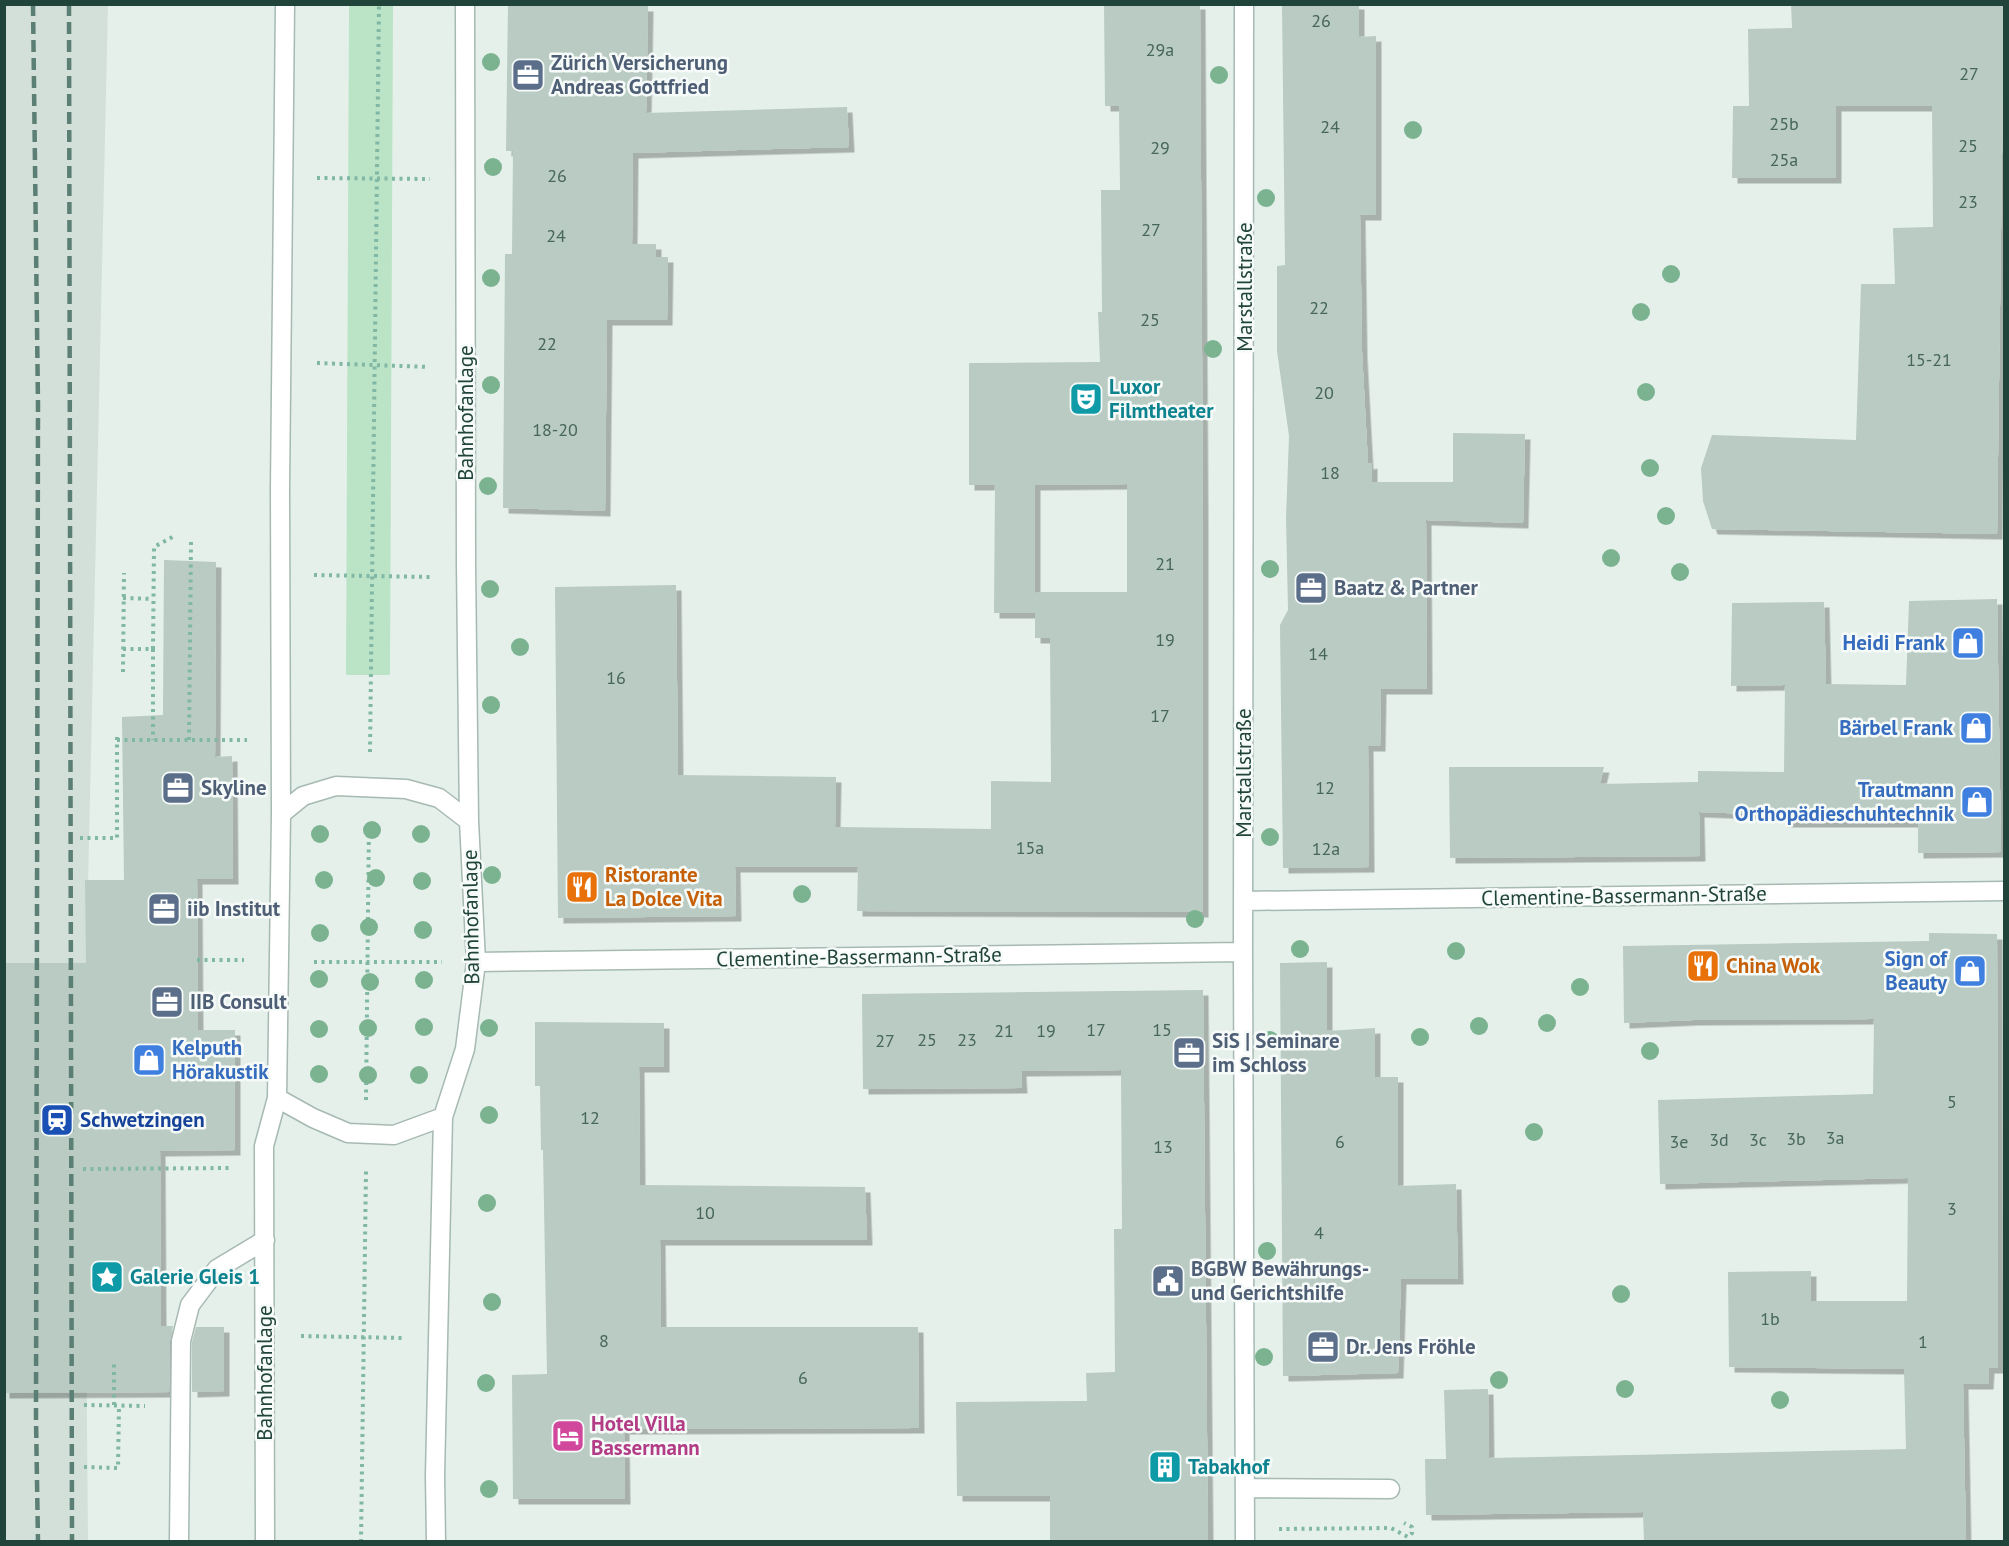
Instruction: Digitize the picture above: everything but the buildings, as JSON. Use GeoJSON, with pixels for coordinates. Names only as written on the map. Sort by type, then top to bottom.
{"type":"FeatureCollection","features":[{"type":"Feature","properties":{"kind":"street","name":"Bahnhofanlage"},"geometry":{"type":"LineString","coordinates":[[265,1542],[264,1146],[277,1098],[281,814],[280,511],[285,4]]}},
{"type":"Feature","properties":{"kind":"street","name":"Bahnhofanlage"},"geometry":{"type":"LineString","coordinates":[[436,1542],[443,1117],[465,1049],[476,962],[469,821],[466,564],[465,4]]}},
{"type":"Feature","properties":{"kind":"street","name":"Marstallstraße"},"geometry":{"type":"LineString","coordinates":[[1245,4],[1243,901],[1245,1535]]}},
{"type":"Feature","properties":{"kind":"street","name":"Bahnhofanlage"},"geometry":{"type":"LineString","coordinates":[[281,814],[303,796],[336,786],[406,789],[439,798],[469,821]]}},
{"type":"Feature","properties":{"kind":"street","name":"Clementine-Bassermann-Straße"},"geometry":{"type":"LineString","coordinates":[[1243,901],[2004,891]]}},
{"type":"Feature","properties":{"kind":"street","name":"Clementine-Bassermann-Straße"},"geometry":{"type":"LineString","coordinates":[[476,962],[1243,952]]}},
{"type":"Feature","properties":{"kind":"street"},"geometry":{"type":"LineString","coordinates":[[277,1098],[313,1118],[348,1133],[394,1135],[443,1117]]}},
{"type":"Feature","properties":{"kind":"street"},"geometry":{"type":"LineString","coordinates":[[178,1542],[181,1341],[190,1305],[217,1269],[265,1240]]}},
{"type":"Feature","properties":{"kind":"street"},"geometry":{"type":"LineString","coordinates":[[1246,1488],[1390,1490]]}},
{"type":"Feature","properties":{"kind":"path"},"geometry":{"type":"LineString","coordinates":[[348,178],[392,178]]}},
{"type":"Feature","properties":{"kind":"path"},"geometry":{"type":"LineString","coordinates":[[347,364],[391,366]]}},
{"type":"Feature","properties":{"kind":"path"},"geometry":{"type":"LineString","coordinates":[[153,740],[154,547],[176,535]]}},
{"type":"Feature","properties":{"kind":"path"},"geometry":{"type":"LineString","coordinates":[[189,740],[191,540]]}},
{"type":"Feature","properties":{"kind":"path"},"geometry":{"type":"LineString","coordinates":[[123,672],[124,573]]}},
{"type":"Feature","properties":{"kind":"path"},"geometry":{"type":"LineString","coordinates":[[347,575],[390,577]]}},
{"type":"Feature","properties":{"kind":"path"},"geometry":{"type":"LineString","coordinates":[[123,598],[153,599]]}},
{"type":"Feature","properties":{"kind":"path"},"geometry":{"type":"LineString","coordinates":[[123,649],[153,649]]}},
{"type":"Feature","properties":{"kind":"path"},"geometry":{"type":"LineString","coordinates":[[80,838],[117,838],[117,734]]}},
{"type":"Feature","properties":{"kind":"path"},"geometry":{"type":"LineString","coordinates":[[117,740],[280,740]]}},
{"type":"Feature","properties":{"kind":"path"},"geometry":{"type":"LineString","coordinates":[[197,960],[207,960]]}},
{"type":"Feature","properties":{"kind":"path"},"geometry":{"type":"LineString","coordinates":[[279,961],[476,962]]}},
{"type":"Feature","properties":{"kind":"path"},"geometry":{"type":"LineString","coordinates":[[83,1169],[265,1167]]}},
{"type":"Feature","properties":{"kind":"path"},"geometry":{"type":"LineString","coordinates":[[265,1335],[364,1339],[438,1338]]}},
{"type":"Feature","properties":{"kind":"path"},"geometry":{"type":"LineString","coordinates":[[84,1467],[118,1468],[114,1362]]}},
{"type":"Feature","properties":{"kind":"path"},"geometry":{"type":"LineString","coordinates":[[84,1404],[155,1406]]}},
{"type":"Feature","properties":{"kind":"path"},"geometry":{"type":"LineString","coordinates":[[1245,1535],[1391,1528],[1408,1537],[1412,1533],[1412,1527],[1404,1523]]}},
{"type":"Feature","properties":{"kind":"shaded area"},"geometry":{"type":"Polygon","coordinates":[[[5,5],[108,5],[84,1062],[88,1541],[5,1542],[5,5]]]}},
{"type":"Feature","properties":{"kind":"green space"},"geometry":{"type":"Polygon","coordinates":[[[349,5],[393,5],[390,675],[346,675],[349,5]]]}},
{"type":"Feature","properties":{"kind":"railway"},"geometry":{"type":"LineString","coordinates":[[33,4],[38,405],[36,1418],[38,1542]]}},
{"type":"Feature","properties":{"kind":"railway"},"geometry":{"type":"LineString","coordinates":[[69,4],[72,1542]]}},
{"type":"Feature","properties":{"kind":"place","name":"Zürich Versicherung Andreas Gottfried"},"geometry":{"type":"Point","coordinates":[528,75]}},
{"type":"Feature","properties":{"kind":"place","name":"Luxor Filmtheater"},"geometry":{"type":"Point","coordinates":[1086,399]}},
{"type":"Feature","properties":{"kind":"place","name":"Baatz & Partner"},"geometry":{"type":"Point","coordinates":[1311,588]}},
{"type":"Feature","properties":{"kind":"place","name":"Heidi Frank"},"geometry":{"type":"Point","coordinates":[1968,643]}},
{"type":"Feature","properties":{"kind":"place","name":"Bärbel Frank"},"geometry":{"type":"Point","coordinates":[1976,728]}},
{"type":"Feature","properties":{"kind":"place","name":"Skyline"},"geometry":{"type":"Point","coordinates":[178,788]}},
{"type":"Feature","properties":{"kind":"place","name":"Trautmann Orthopädieschuhtechnik"},"geometry":{"type":"Point","coordinates":[1977,802]}},
{"type":"Feature","properties":{"kind":"place","name":"Ristorante La Dolce Vita"},"geometry":{"type":"Point","coordinates":[582,887]}},
{"type":"Feature","properties":{"kind":"place","name":"iib Institut"},"geometry":{"type":"Point","coordinates":[164,909]}},
{"type":"Feature","properties":{"kind":"place","name":"China Wok"},"geometry":{"type":"Point","coordinates":[1703,966]}},
{"type":"Feature","properties":{"kind":"place","name":"Sign of Beauty"},"geometry":{"type":"Point","coordinates":[1970,971]}},
{"type":"Feature","properties":{"kind":"place","name":"IIB Consult"},"geometry":{"type":"Point","coordinates":[167,1002]}},
{"type":"Feature","properties":{"kind":"place","name":"SiS | Seminare im Schloss"},"geometry":{"type":"Point","coordinates":[1189,1053]}},
{"type":"Feature","properties":{"kind":"place","name":"Kelputh Hörakustik"},"geometry":{"type":"Point","coordinates":[149,1060]}},
{"type":"Feature","properties":{"kind":"place","name":"Schwetzingen"},"geometry":{"type":"Point","coordinates":[57,1120]}},
{"type":"Feature","properties":{"kind":"place","name":"Galerie Gleis 1"},"geometry":{"type":"Point","coordinates":[107,1277]}},
{"type":"Feature","properties":{"kind":"place","name":"BGBW Bewährungs- und Gerichtshilfe"},"geometry":{"type":"Point","coordinates":[1168,1281]}},
{"type":"Feature","properties":{"kind":"place","name":"Dr. Jens Fröhle"},"geometry":{"type":"Point","coordinates":[1323,1347]}},
{"type":"Feature","properties":{"kind":"place","name":"Hotel Villa Bassermann"},"geometry":{"type":"Point","coordinates":[568,1436]}},
{"type":"Feature","properties":{"kind":"place","name":"Tabakhof"},"geometry":{"type":"Point","coordinates":[1165,1467]}}]}
